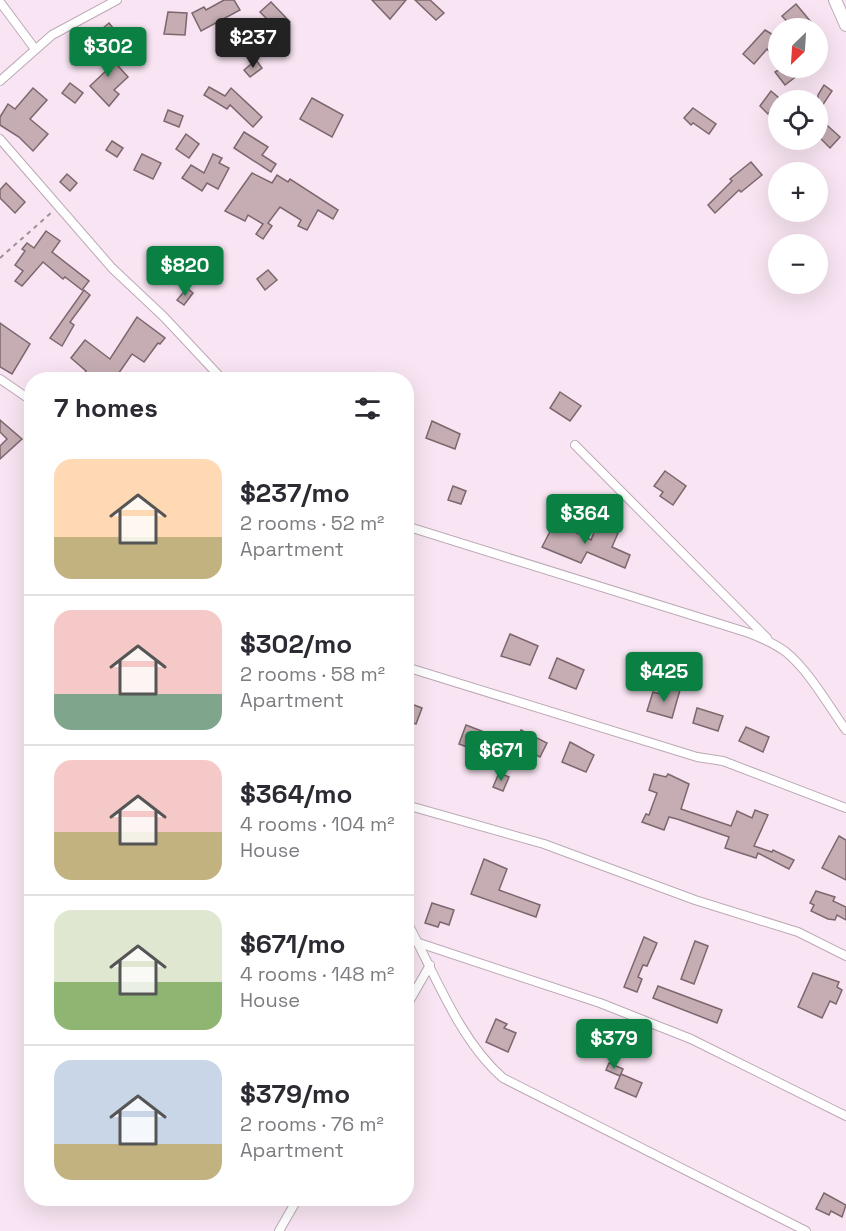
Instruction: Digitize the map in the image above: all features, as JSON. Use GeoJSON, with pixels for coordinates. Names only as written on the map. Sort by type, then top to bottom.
{"type":"FeatureCollection","features":[{"type":"Feature","properties":{"kind":"main road"},"geometry":{"type":"LineString","coordinates":[[836,0],[846,25]]}},
{"type":"Feature","properties":{"kind":"street"},"geometry":{"type":"LineString","coordinates":[[0,81],[52,35],[117,0]]}},
{"type":"Feature","properties":{"kind":"street"},"geometry":{"type":"LineString","coordinates":[[0,2],[35,49]]}},
{"type":"Feature","properties":{"kind":"street"},"geometry":{"type":"LineString","coordinates":[[0,139],[112,268],[164,317],[216,372]]}},
{"type":"Feature","properties":{"kind":"street"},"geometry":{"type":"LineString","coordinates":[[0,379],[24,396]]}},
{"type":"Feature","properties":{"kind":"street"},"geometry":{"type":"LineString","coordinates":[[575,445],[771,643]]}},
{"type":"Feature","properties":{"kind":"street"},"geometry":{"type":"LineString","coordinates":[[414,528],[749,633],[771,643],[787,653],[800,666],[846,730]]}},
{"type":"Feature","properties":{"kind":"street"},"geometry":{"type":"LineString","coordinates":[[414,669],[698,757],[723,761],[846,808]]}},
{"type":"Feature","properties":{"kind":"street"},"geometry":{"type":"LineString","coordinates":[[414,808],[544,844],[695,900],[798,932],[846,956]]}},
{"type":"Feature","properties":{"kind":"street"},"geometry":{"type":"LineString","coordinates":[[414,935],[468,1038],[485,1063],[503,1078],[806,1231]]}},
{"type":"Feature","properties":{"kind":"street"},"geometry":{"type":"LineString","coordinates":[[419,944],[600,1003],[691,1039],[846,1116]]}},
{"type":"Feature","properties":{"kind":"street"},"geometry":{"type":"LineString","coordinates":[[414,993],[430,965]]}},
{"type":"Feature","properties":{"kind":"street"},"geometry":{"type":"LineString","coordinates":[[279,1231],[293,1206]]}},
{"type":"Feature","properties":{"kind":"path"},"geometry":{"type":"LineString","coordinates":[[0,258],[59,206]]}},
{"type":"Feature","properties":{"kind":"building"},"geometry":{"type":"Polygon","coordinates":[[[224,0],[234,0],[240,10],[201,31],[192,13],[204,7],[206,10],[224,0]]]}},
{"type":"Feature","properties":{"kind":"building"},"geometry":{"type":"Polygon","coordinates":[[[372,0],[406,0],[390,19],[372,0]]]}},
{"type":"Feature","properties":{"kind":"building"},"geometry":{"type":"Polygon","coordinates":[[[415,0],[430,0],[444,13],[436,20],[415,0]]]}},
{"type":"Feature","properties":{"kind":"building"},"geometry":{"type":"Polygon","coordinates":[[[271,2],[290,22],[271,40],[261,29],[269,21],[260,12],[271,2]]]}},
{"type":"Feature","properties":{"kind":"building"},"geometry":{"type":"Polygon","coordinates":[[[796,4],[808,18],[784,18],[782,16],[796,4]]]}},
{"type":"Feature","properties":{"kind":"building"},"geometry":{"type":"Polygon","coordinates":[[[168,12],[187,13],[185,35],[164,34],[168,12]]]}},
{"type":"Feature","properties":{"kind":"building"},"geometry":{"type":"Polygon","coordinates":[[[109,23],[118,34],[106,43],[97,33],[109,23]]]}},
{"type":"Feature","properties":{"kind":"building"},"geometry":{"type":"Polygon","coordinates":[[[765,30],[768,32],[768,50],[754,64],[743,54],[765,30]]]}},
{"type":"Feature","properties":{"kind":"building"},"geometry":{"type":"Polygon","coordinates":[[[101,47],[128,77],[114,90],[119,94],[109,106],[90,86],[108,69],[93,53],[101,47]]]}},
{"type":"Feature","properties":{"kind":"building"},"geometry":{"type":"Polygon","coordinates":[[[256,60],[262,68],[250,77],[244,70],[256,60]]]}},
{"type":"Feature","properties":{"kind":"building"},"geometry":{"type":"Polygon","coordinates":[[[780,78],[794,78],[785,85],[780,78]]]}},
{"type":"Feature","properties":{"kind":"building"},"geometry":{"type":"Polygon","coordinates":[[[70,83],[83,93],[75,103],[62,93],[70,83]]]}},
{"type":"Feature","properties":{"kind":"building"},"geometry":{"type":"Polygon","coordinates":[[[824,85],[832,91],[828,97],[828,90],[821,90],[824,85]]]}},
{"type":"Feature","properties":{"kind":"building"},"geometry":{"type":"Polygon","coordinates":[[[209,87],[225,96],[231,88],[262,117],[253,127],[230,105],[227,109],[204,95],[209,87]]]}},
{"type":"Feature","properties":{"kind":"building"},"geometry":{"type":"Polygon","coordinates":[[[33,88],[47,100],[30,119],[48,134],[33,151],[19,137],[0,125],[0,117],[8,104],[15,109],[33,88]]]}},
{"type":"Feature","properties":{"kind":"building"},"geometry":{"type":"Polygon","coordinates":[[[768,95],[768,114],[760,106],[768,95]]]}},
{"type":"Feature","properties":{"kind":"building"},"geometry":{"type":"Polygon","coordinates":[[[312,98],[343,115],[332,137],[300,119],[312,98]]]}},
{"type":"Feature","properties":{"kind":"building"},"geometry":{"type":"Polygon","coordinates":[[[693,108],[716,124],[709,134],[693,123],[691,125],[684,118],[693,108]]]}},
{"type":"Feature","properties":{"kind":"building"},"geometry":{"type":"Polygon","coordinates":[[[168,110],[183,116],[179,127],[164,121],[168,110]]]}},
{"type":"Feature","properties":{"kind":"building"},"geometry":{"type":"Polygon","coordinates":[[[828,126],[840,137],[830,148],[828,146],[828,126]]]}},
{"type":"Feature","properties":{"kind":"building"},"geometry":{"type":"Polygon","coordinates":[[[244,132],[268,147],[262,155],[276,164],[271,172],[234,148],[244,132]]]}},
{"type":"Feature","properties":{"kind":"building"},"geometry":{"type":"Polygon","coordinates":[[[186,134],[199,144],[189,158],[176,149],[186,134]]]}},
{"type":"Feature","properties":{"kind":"building"},"geometry":{"type":"Polygon","coordinates":[[[112,141],[123,148],[117,157],[106,150],[112,141]]]}},
{"type":"Feature","properties":{"kind":"building"},"geometry":{"type":"Polygon","coordinates":[[[142,154],[161,163],[153,179],[134,170],[142,154]]]}},
{"type":"Feature","properties":{"kind":"building"},"geometry":{"type":"Polygon","coordinates":[[[213,154],[222,158],[219,163],[229,168],[218,189],[207,183],[202,191],[182,178],[191,165],[204,173],[213,154]]]}},
{"type":"Feature","properties":{"kind":"building"},"geometry":{"type":"Polygon","coordinates":[[[751,162],[762,175],[741,192],[739,190],[715,213],[708,205],[732,181],[730,179],[751,162]]]}},
{"type":"Feature","properties":{"kind":"building"},"geometry":{"type":"Polygon","coordinates":[[[252,173],[272,183],[277,175],[288,182],[290,179],[338,210],[333,219],[318,210],[307,230],[298,226],[301,220],[280,207],[268,223],[272,226],[263,239],[256,234],[263,224],[248,215],[245,221],[225,211],[252,173]]]}},
{"type":"Feature","properties":{"kind":"building"},"geometry":{"type":"Polygon","coordinates":[[[67,174],[77,183],[70,191],[60,182],[67,174]]]}},
{"type":"Feature","properties":{"kind":"building"},"geometry":{"type":"Polygon","coordinates":[[[6,183],[25,202],[15,213],[0,198],[0,190],[6,183]]]}},
{"type":"Feature","properties":{"kind":"building"},"geometry":{"type":"Polygon","coordinates":[[[46,231],[60,241],[52,252],[89,281],[82,290],[65,277],[63,279],[43,262],[22,286],[15,281],[23,271],[15,265],[25,251],[22,249],[27,243],[34,248],[46,231]]]}},
{"type":"Feature","properties":{"kind":"building"},"geometry":{"type":"Polygon","coordinates":[[[176,251],[183,259],[176,267],[168,259],[176,251]]]}},
{"type":"Feature","properties":{"kind":"building"},"geometry":{"type":"Polygon","coordinates":[[[268,270],[277,280],[265,290],[257,279],[268,270]]]}},
{"type":"Feature","properties":{"kind":"building"},"geometry":{"type":"Polygon","coordinates":[[[187,288],[193,293],[184,305],[177,300],[187,288]]]}},
{"type":"Feature","properties":{"kind":"building"},"geometry":{"type":"Polygon","coordinates":[[[84,290],[90,295],[70,322],[74,325],[62,346],[50,338],[84,290]]]}},
{"type":"Feature","properties":{"kind":"building"},"geometry":{"type":"Polygon","coordinates":[[[137,317],[165,338],[160,344],[158,343],[144,362],[132,354],[120,372],[85,372],[71,358],[85,340],[110,359],[137,317]]]}},
{"type":"Feature","properties":{"kind":"building"},"geometry":{"type":"Polygon","coordinates":[[[0,323],[30,344],[12,374],[0,367],[0,323]]]}},
{"type":"Feature","properties":{"kind":"building"},"geometry":{"type":"Polygon","coordinates":[[[560,392],[581,406],[570,421],[550,408],[560,392]]]}},
{"type":"Feature","properties":{"kind":"building"},"geometry":{"type":"Polygon","coordinates":[[[0,420],[22,439],[0,459],[0,446],[7,439],[0,432],[0,420]]]}},
{"type":"Feature","properties":{"kind":"building"},"geometry":{"type":"Polygon","coordinates":[[[432,421],[460,434],[455,449],[426,438],[432,421]]]}},
{"type":"Feature","properties":{"kind":"building"},"geometry":{"type":"Polygon","coordinates":[[[665,471],[686,486],[673,505],[660,496],[663,492],[654,486],[665,471]]]}},
{"type":"Feature","properties":{"kind":"building"},"geometry":{"type":"Polygon","coordinates":[[[453,486],[466,491],[461,504],[448,500],[453,486]]]}},
{"type":"Feature","properties":{"kind":"building"},"geometry":{"type":"Polygon","coordinates":[[[555,522],[591,540],[597,525],[618,533],[612,547],[630,555],[625,568],[587,552],[581,563],[542,547],[555,522]]]}},
{"type":"Feature","properties":{"kind":"building"},"geometry":{"type":"Polygon","coordinates":[[[510,634],[538,646],[530,665],[501,656],[510,634]]]}},
{"type":"Feature","properties":{"kind":"building"},"geometry":{"type":"Polygon","coordinates":[[[557,658],[584,670],[576,689],[549,678],[557,658]]]}},
{"type":"Feature","properties":{"kind":"building"},"geometry":{"type":"Polygon","coordinates":[[[670,687],[680,690],[672,718],[647,711],[653,692],[667,696],[670,687]]]}},
{"type":"Feature","properties":{"kind":"building"},"geometry":{"type":"Polygon","coordinates":[[[414,705],[422,708],[416,724],[414,723],[414,705]]]}},
{"type":"Feature","properties":{"kind":"building"},"geometry":{"type":"Polygon","coordinates":[[[697,708],[723,716],[718,731],[693,723],[697,708]]]}},
{"type":"Feature","properties":{"kind":"building"},"geometry":{"type":"Polygon","coordinates":[[[466,725],[484,732],[481,740],[491,745],[485,760],[476,756],[478,751],[459,744],[466,725]]]}},
{"type":"Feature","properties":{"kind":"building"},"geometry":{"type":"Polygon","coordinates":[[[746,727],[769,737],[763,752],[739,741],[746,727]]]}},
{"type":"Feature","properties":{"kind":"building"},"geometry":{"type":"Polygon","coordinates":[[[521,730],[547,743],[540,757],[514,744],[521,730]]]}},
{"type":"Feature","properties":{"kind":"building"},"geometry":{"type":"Polygon","coordinates":[[[570,742],[594,755],[586,772],[562,762],[570,742]]]}},
{"type":"Feature","properties":{"kind":"building"},"geometry":{"type":"Polygon","coordinates":[[[499,773],[509,777],[503,791],[493,787],[499,773]]]}},
{"type":"Feature","properties":{"kind":"building"},"geometry":{"type":"Polygon","coordinates":[[[654,774],[666,777],[668,774],[689,784],[681,809],[731,826],[737,811],[752,818],[755,810],[768,815],[754,846],[772,852],[773,850],[794,860],[789,869],[758,853],[756,858],[725,848],[729,837],[677,819],[669,817],[664,830],[642,822],[646,814],[649,815],[657,793],[649,790],[654,774]]]}},
{"type":"Feature","properties":{"kind":"building"},"geometry":{"type":"Polygon","coordinates":[[[839,836],[846,840],[846,880],[822,868],[839,836]]]}},
{"type":"Feature","properties":{"kind":"building"},"geometry":{"type":"Polygon","coordinates":[[[484,859],[507,869],[499,890],[540,905],[536,917],[471,894],[484,859]]]}},
{"type":"Feature","properties":{"kind":"building"},"geometry":{"type":"Polygon","coordinates":[[[816,891],[835,897],[833,901],[846,907],[846,920],[837,915],[835,920],[828,919],[811,911],[814,905],[810,903],[816,891]]]}},
{"type":"Feature","properties":{"kind":"building"},"geometry":{"type":"Polygon","coordinates":[[[432,903],[454,910],[449,925],[440,922],[438,927],[425,923],[432,903]]]}},
{"type":"Feature","properties":{"kind":"building"},"geometry":{"type":"Polygon","coordinates":[[[644,937],[657,943],[647,966],[643,965],[638,977],[642,979],[637,992],[624,987],[644,937]]]}},
{"type":"Feature","properties":{"kind":"building"},"geometry":{"type":"Polygon","coordinates":[[[695,941],[708,946],[694,984],[681,979],[695,941]]]}},
{"type":"Feature","properties":{"kind":"building"},"geometry":{"type":"Polygon","coordinates":[[[813,973],[839,982],[837,987],[842,990],[836,1004],[830,1001],[822,1018],[798,1007],[813,973]]]}},
{"type":"Feature","properties":{"kind":"building"},"geometry":{"type":"Polygon","coordinates":[[[658,986],[722,1010],[717,1023],[653,998],[658,986]]]}},
{"type":"Feature","properties":{"kind":"building"},"geometry":{"type":"Polygon","coordinates":[[[496,1019],[507,1024],[504,1028],[516,1033],[508,1052],[486,1042],[496,1019]]]}},
{"type":"Feature","properties":{"kind":"building"},"geometry":{"type":"Polygon","coordinates":[[[609,1063],[623,1069],[620,1076],[606,1070],[609,1063]]]}},
{"type":"Feature","properties":{"kind":"building"},"geometry":{"type":"Polygon","coordinates":[[[621,1074],[642,1083],[636,1097],[615,1088],[621,1074]]]}},
{"type":"Feature","properties":{"kind":"building"},"geometry":{"type":"Polygon","coordinates":[[[824,1193],[846,1205],[842,1217],[831,1211],[829,1215],[816,1209],[824,1193]]]}}]}
